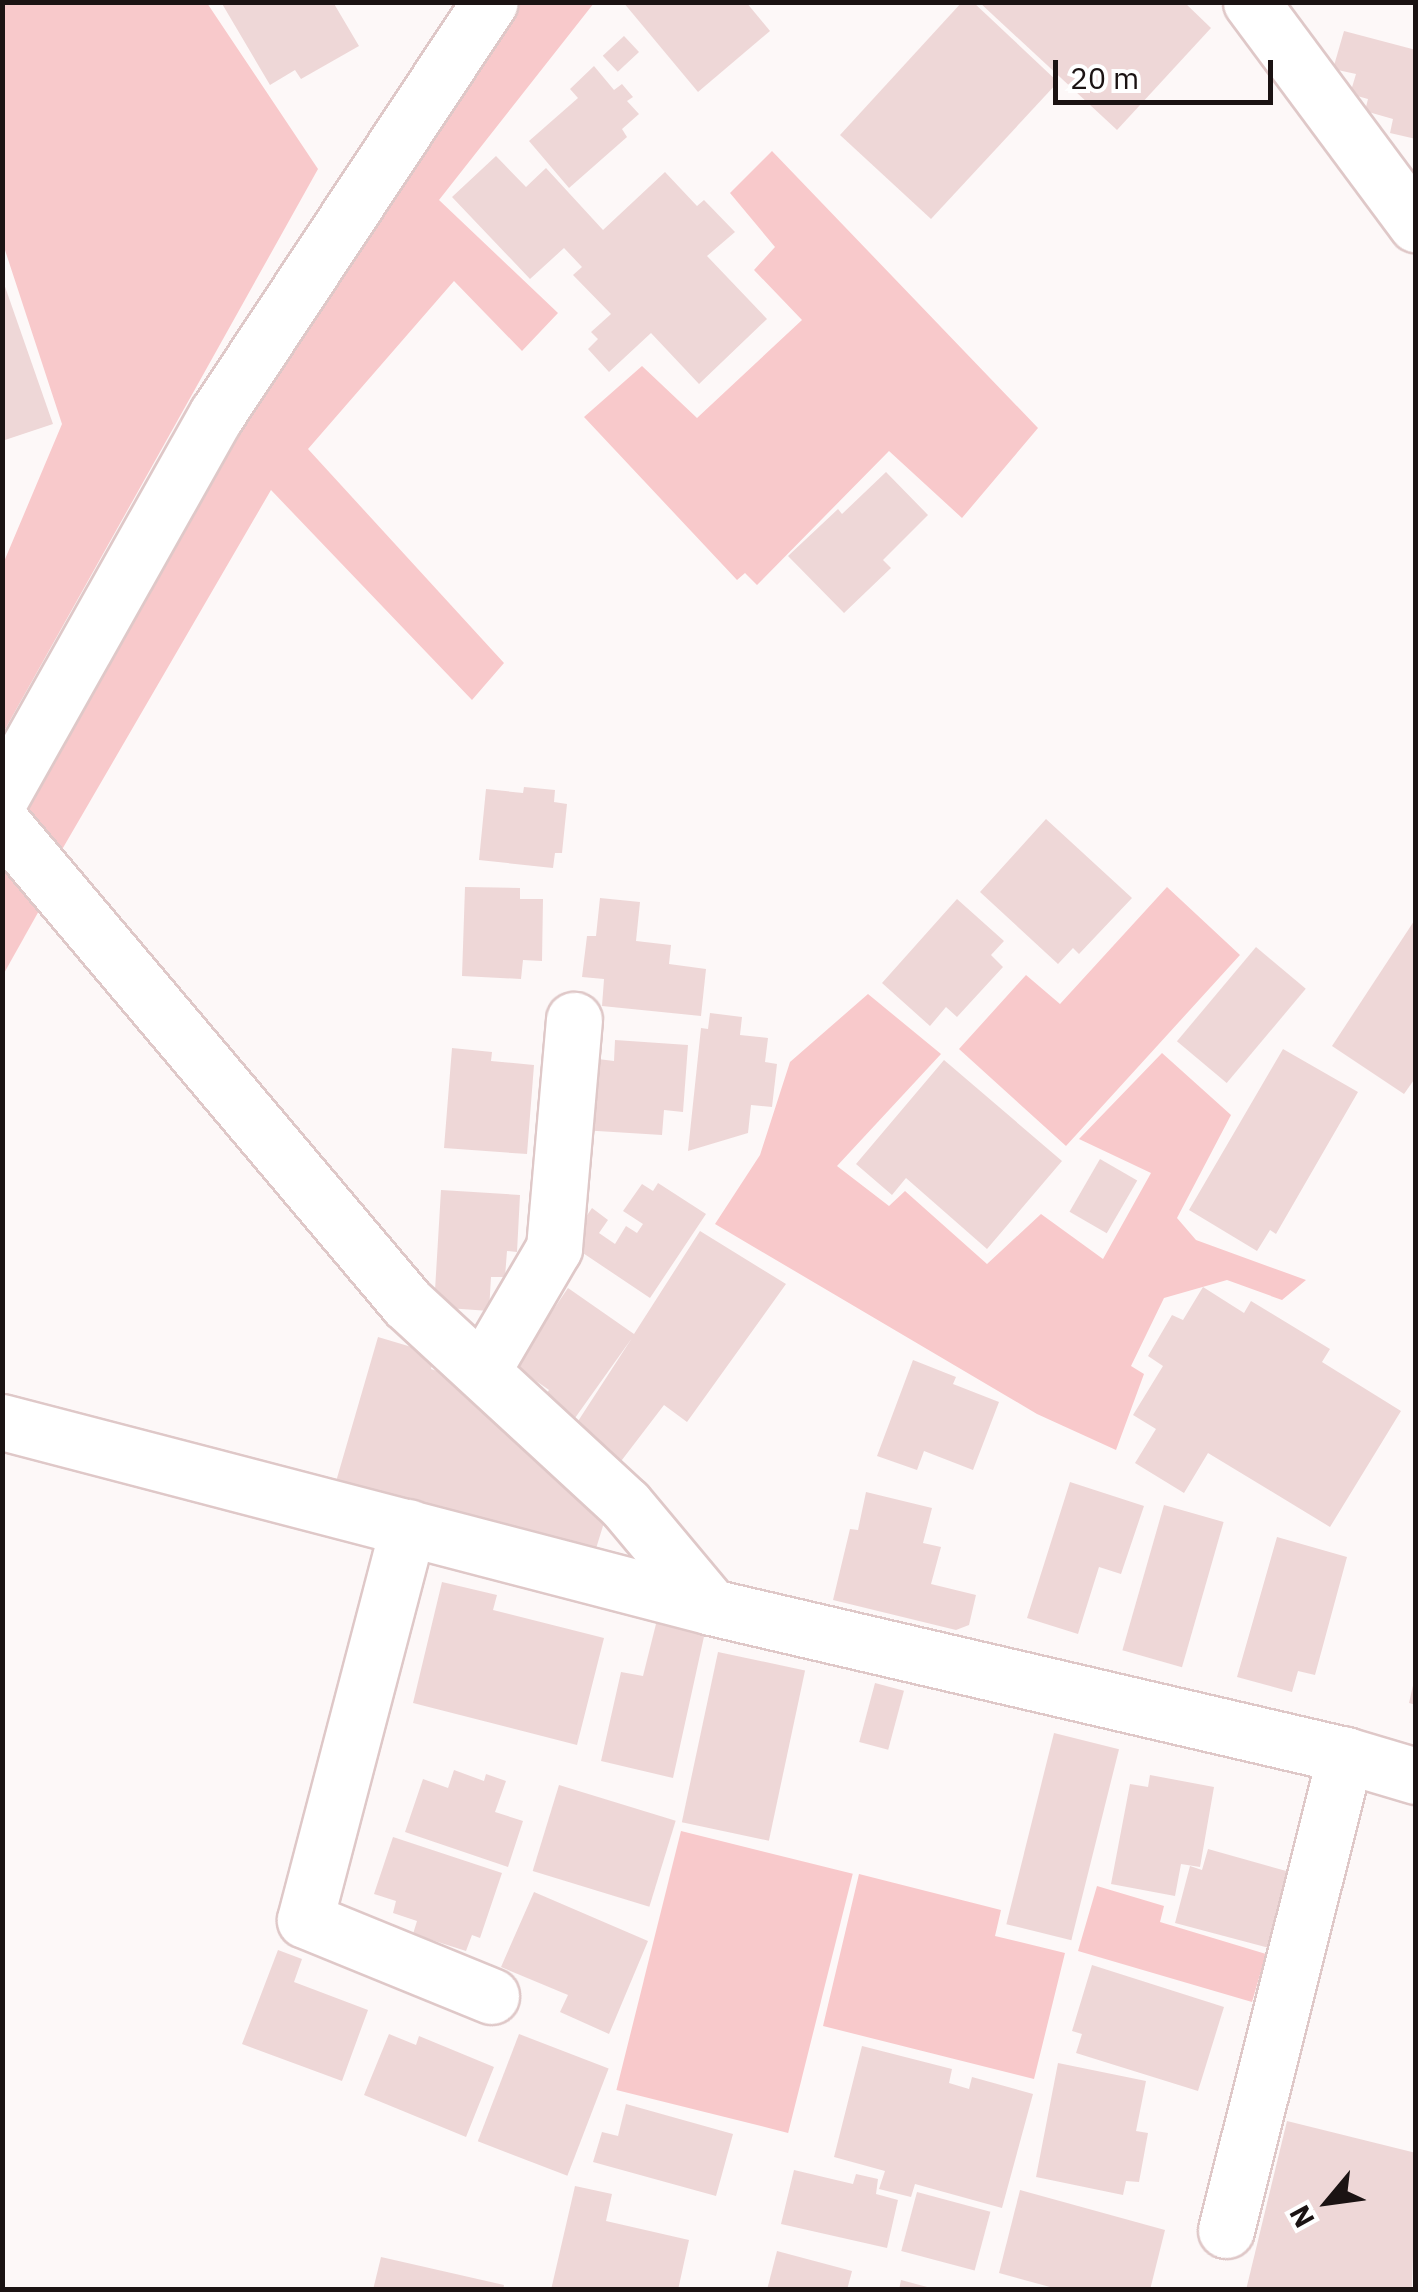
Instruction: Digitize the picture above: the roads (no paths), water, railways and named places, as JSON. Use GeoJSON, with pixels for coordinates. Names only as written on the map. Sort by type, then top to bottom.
{"type":"FeatureCollection","features":[{"type":"Feature","properties":{"kind":"street"},"geometry":{"type":"LineString","coordinates":[[2,794],[217,414],[490,2]]}},
{"type":"Feature","properties":{"kind":"street"},"geometry":{"type":"LineString","coordinates":[[1251,2],[1416,224]]}},
{"type":"Feature","properties":{"kind":"street"},"geometry":{"type":"LineString","coordinates":[[2,823],[407,1303],[625,1504],[711,1607]]}},
{"type":"Feature","properties":{"kind":"street"},"geometry":{"type":"LineString","coordinates":[[482,1372],[554,1248],[574,1020]]}},
{"type":"Feature","properties":{"kind":"street"},"geometry":{"type":"LineString","coordinates":[[2,1422],[711,1607],[1345,1755],[1416,1776]]}},
{"type":"Feature","properties":{"kind":"street"},"geometry":{"type":"LineString","coordinates":[[408,1527],[304,1920],[491,1996]]}},
{"type":"Feature","properties":{"kind":"street"},"geometry":{"type":"LineString","coordinates":[[1226,2230],[1345,1755]]}}]}
